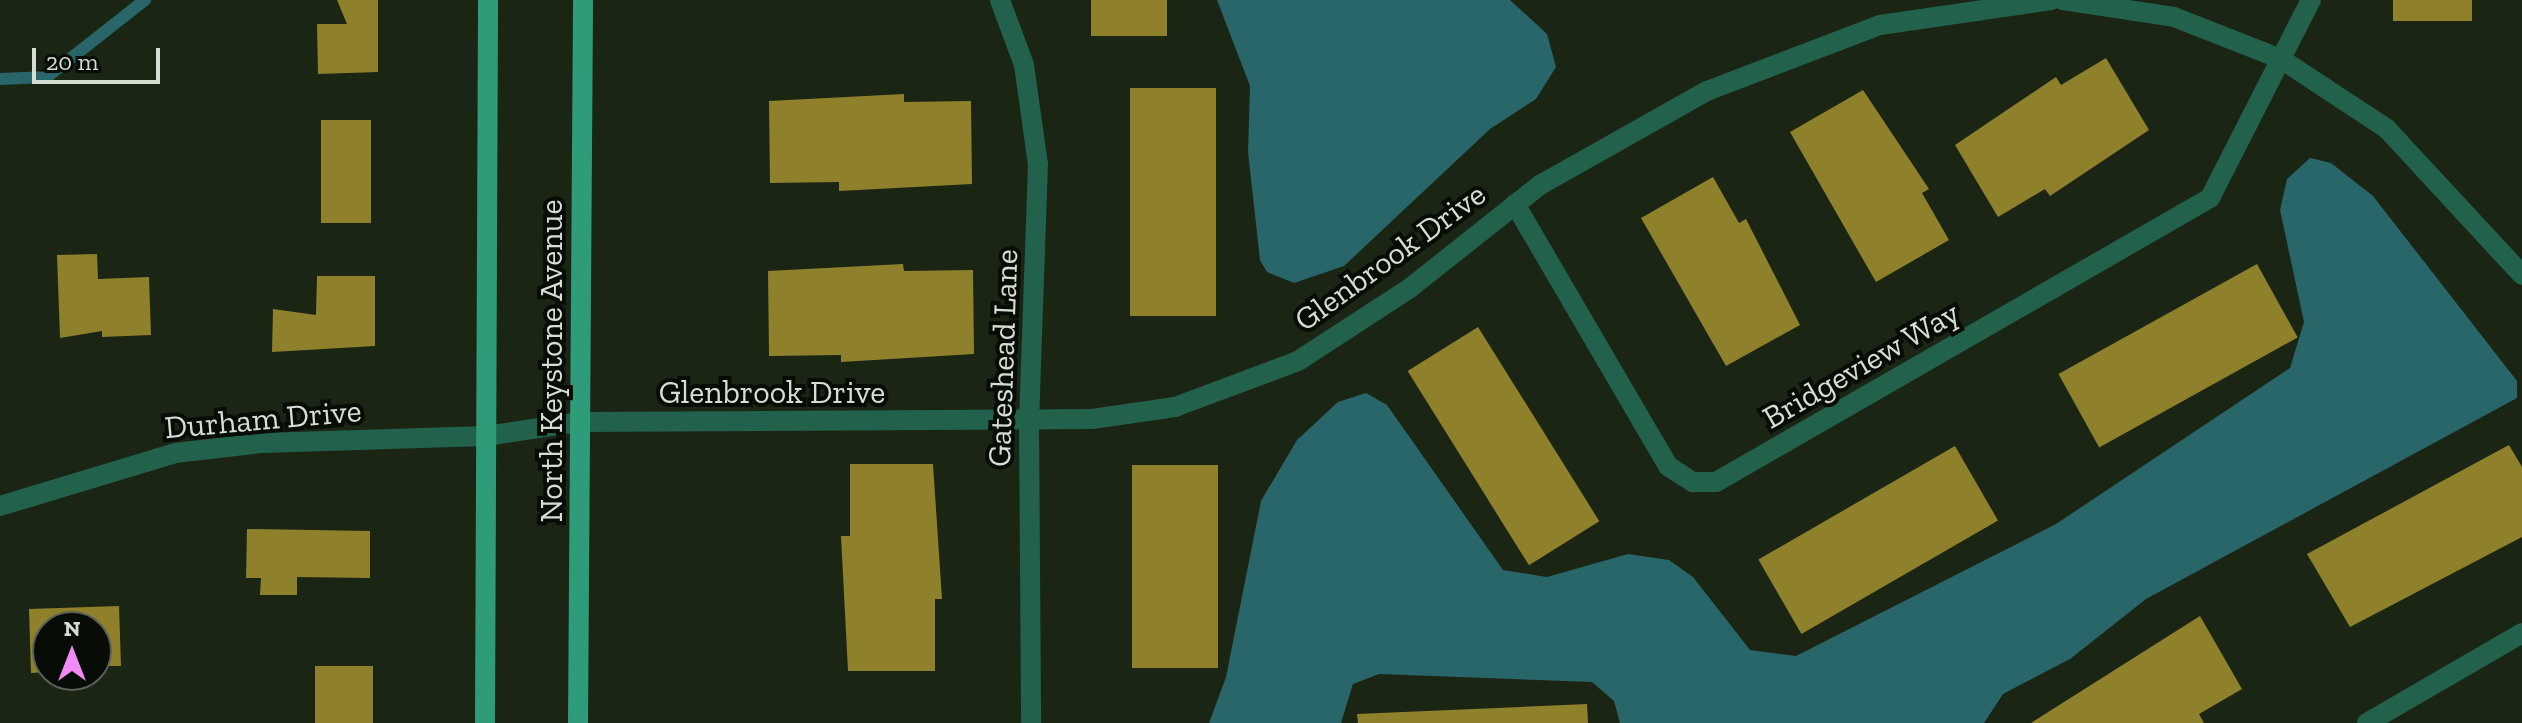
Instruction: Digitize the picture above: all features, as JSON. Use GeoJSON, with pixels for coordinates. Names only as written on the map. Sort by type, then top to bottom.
{"type":"FeatureCollection","features":[{"type":"Feature","properties":{"kind":"main road","name":"North Keystone Avenue"},"geometry":{"type":"LineString","coordinates":[[485,723],[488,0]]}},
{"type":"Feature","properties":{"kind":"main road","name":"North Keystone Avenue"},"geometry":{"type":"LineString","coordinates":[[578,723],[583,0]]}},
{"type":"Feature","properties":{"kind":"street","name":"Gateshead Lane"},"geometry":{"type":"LineString","coordinates":[[1000,0],[1024,65],[1037,145],[1029,421],[1031,723]]}},
{"type":"Feature","properties":{"kind":"street","name":"Glenbrook Drive"},"geometry":{"type":"LineString","coordinates":[[537,428],[580,422],[1029,421],[1134,414],[1258,381],[1410,288],[1515,204],[1707,91],[1818,44],[1935,13],[2052,0]]}},
{"type":"Feature","properties":{"kind":"street"},"geometry":{"type":"LineString","coordinates":[[2063,0],[2174,17],[2281,59],[2387,129],[2522,275]]}},
{"type":"Feature","properties":{"kind":"street","name":"Bridgeview Way"},"geometry":{"type":"LineString","coordinates":[[1515,204],[1668,466],[1693,482],[1716,482],[2202,204],[2311,0]]}},
{"type":"Feature","properties":{"kind":"street","name":"Durham Drive"},"geometry":{"type":"LineString","coordinates":[[0,506],[189,451],[486,436],[537,428]]}},
{"type":"Feature","properties":{"kind":"street"},"geometry":{"type":"LineString","coordinates":[[2367,723],[2522,633]]}},
{"type":"Feature","properties":{"kind":"water"},"geometry":{"type":"Polygon","coordinates":[[[1217,0],[1510,0],[1547,34],[1556,67],[1536,99],[1490,129],[1344,266],[1294,283],[1267,272],[1260,260],[1248,152],[1250,86],[1217,0]]]}},
{"type":"Feature","properties":{"kind":"water"},"geometry":{"type":"Polygon","coordinates":[[[2310,158],[2331,163],[2373,196],[2517,381],[2517,398],[2146,599],[2070,659],[2003,694],[1984,723],[1620,723],[1614,701],[1592,682],[1379,674],[1353,684],[1341,723],[1209,723],[1226,677],[1261,501],[1297,440],[1338,402],[1366,393],[1387,405],[1503,570],[1547,577],[1628,554],[1669,560],[1693,577],[1750,650],[1796,656],[2056,524],[2290,368],[2304,322],[2280,210],[2287,179],[2310,158]]]}},
{"type":"Feature","properties":{"kind":"building"},"geometry":{"type":"Polygon","coordinates":[[[337,0],[378,0],[378,72],[318,74],[317,24],[347,24],[337,0]]]}},
{"type":"Feature","properties":{"kind":"building"},"geometry":{"type":"Polygon","coordinates":[[[1091,0],[1167,0],[1167,36],[1091,36],[1091,0]]]}},
{"type":"Feature","properties":{"kind":"building"},"geometry":{"type":"Polygon","coordinates":[[[2393,0],[2472,0],[2472,21],[2393,21],[2393,0]]]}},
{"type":"Feature","properties":{"kind":"building"},"geometry":{"type":"Polygon","coordinates":[[[2106,58],[2149,130],[2050,196],[2045,189],[1998,217],[1955,145],[2056,77],[2061,85],[2106,58]]]}},
{"type":"Feature","properties":{"kind":"building"},"geometry":{"type":"Polygon","coordinates":[[[1130,88],[1216,88],[1216,316],[1130,316],[1130,88]]]}},
{"type":"Feature","properties":{"kind":"building"},"geometry":{"type":"Polygon","coordinates":[[[1863,90],[1929,189],[1922,193],[1949,240],[1876,282],[1790,132],[1863,90]]]}},
{"type":"Feature","properties":{"kind":"building"},"geometry":{"type":"Polygon","coordinates":[[[904,94],[904,102],[971,101],[972,184],[839,191],[839,182],[770,183],[769,101],[904,94]]]}},
{"type":"Feature","properties":{"kind":"building"},"geometry":{"type":"Polygon","coordinates":[[[321,120],[371,120],[371,223],[321,223],[321,120]]]}},
{"type":"Feature","properties":{"kind":"building"},"geometry":{"type":"Polygon","coordinates":[[[1713,177],[1739,223],[1746,219],[1800,325],[1726,366],[1641,218],[1713,177]]]}},
{"type":"Feature","properties":{"kind":"building"},"geometry":{"type":"Polygon","coordinates":[[[97,254],[98,279],[149,277],[151,335],[102,337],[102,331],[60,338],[57,255],[97,254]]]}},
{"type":"Feature","properties":{"kind":"building"},"geometry":{"type":"Polygon","coordinates":[[[903,264],[904,271],[973,270],[974,354],[841,362],[841,355],[769,356],[768,271],[903,264]]]}},
{"type":"Feature","properties":{"kind":"building"},"geometry":{"type":"Polygon","coordinates":[[[2257,264],[2298,337],[2099,448],[2058,374],[2257,264]]]}},
{"type":"Feature","properties":{"kind":"building"},"geometry":{"type":"Polygon","coordinates":[[[317,276],[375,276],[375,346],[272,352],[273,309],[316,315],[317,276]]]}},
{"type":"Feature","properties":{"kind":"building"},"geometry":{"type":"Polygon","coordinates":[[[1478,327],[1599,521],[1529,565],[1408,371],[1478,327]]]}},
{"type":"Feature","properties":{"kind":"building"},"geometry":{"type":"Polygon","coordinates":[[[2509,445],[2522,467],[2522,537],[2350,627],[2307,554],[2509,445]]]}},
{"type":"Feature","properties":{"kind":"building"},"geometry":{"type":"Polygon","coordinates":[[[1955,446],[1998,520],[1801,634],[1758,560],[1955,446]]]}},
{"type":"Feature","properties":{"kind":"building"},"geometry":{"type":"Polygon","coordinates":[[[850,464],[933,464],[942,599],[935,599],[935,671],[848,671],[841,536],[850,536],[850,464]]]}},
{"type":"Feature","properties":{"kind":"building"},"geometry":{"type":"Polygon","coordinates":[[[1132,465],[1218,465],[1218,668],[1132,668],[1132,465]]]}},
{"type":"Feature","properties":{"kind":"building"},"geometry":{"type":"Polygon","coordinates":[[[247,529],[370,531],[370,578],[297,577],[297,595],[260,595],[261,578],[246,578],[247,529]]]}},
{"type":"Feature","properties":{"kind":"building"},"geometry":{"type":"Polygon","coordinates":[[[119,606],[121,666],[112,666],[112,611],[32,611],[31,673],[29,609],[119,606]]]}},
{"type":"Feature","properties":{"kind":"building"},"geometry":{"type":"Polygon","coordinates":[[[2200,616],[2242,689],[2199,714],[2204,723],[2031,723],[2200,616]]]}},
{"type":"Feature","properties":{"kind":"building"},"geometry":{"type":"Polygon","coordinates":[[[315,666],[373,666],[373,723],[315,723],[315,666]]]}},
{"type":"Feature","properties":{"kind":"building"},"geometry":{"type":"Polygon","coordinates":[[[1587,704],[1588,723],[1358,723],[1357,714],[1587,704]]]}},
{"type":"Feature","properties":{"kind":"waterway"},"geometry":{"type":"LineString","coordinates":[[0,79],[47,77],[145,0]]}}]}
